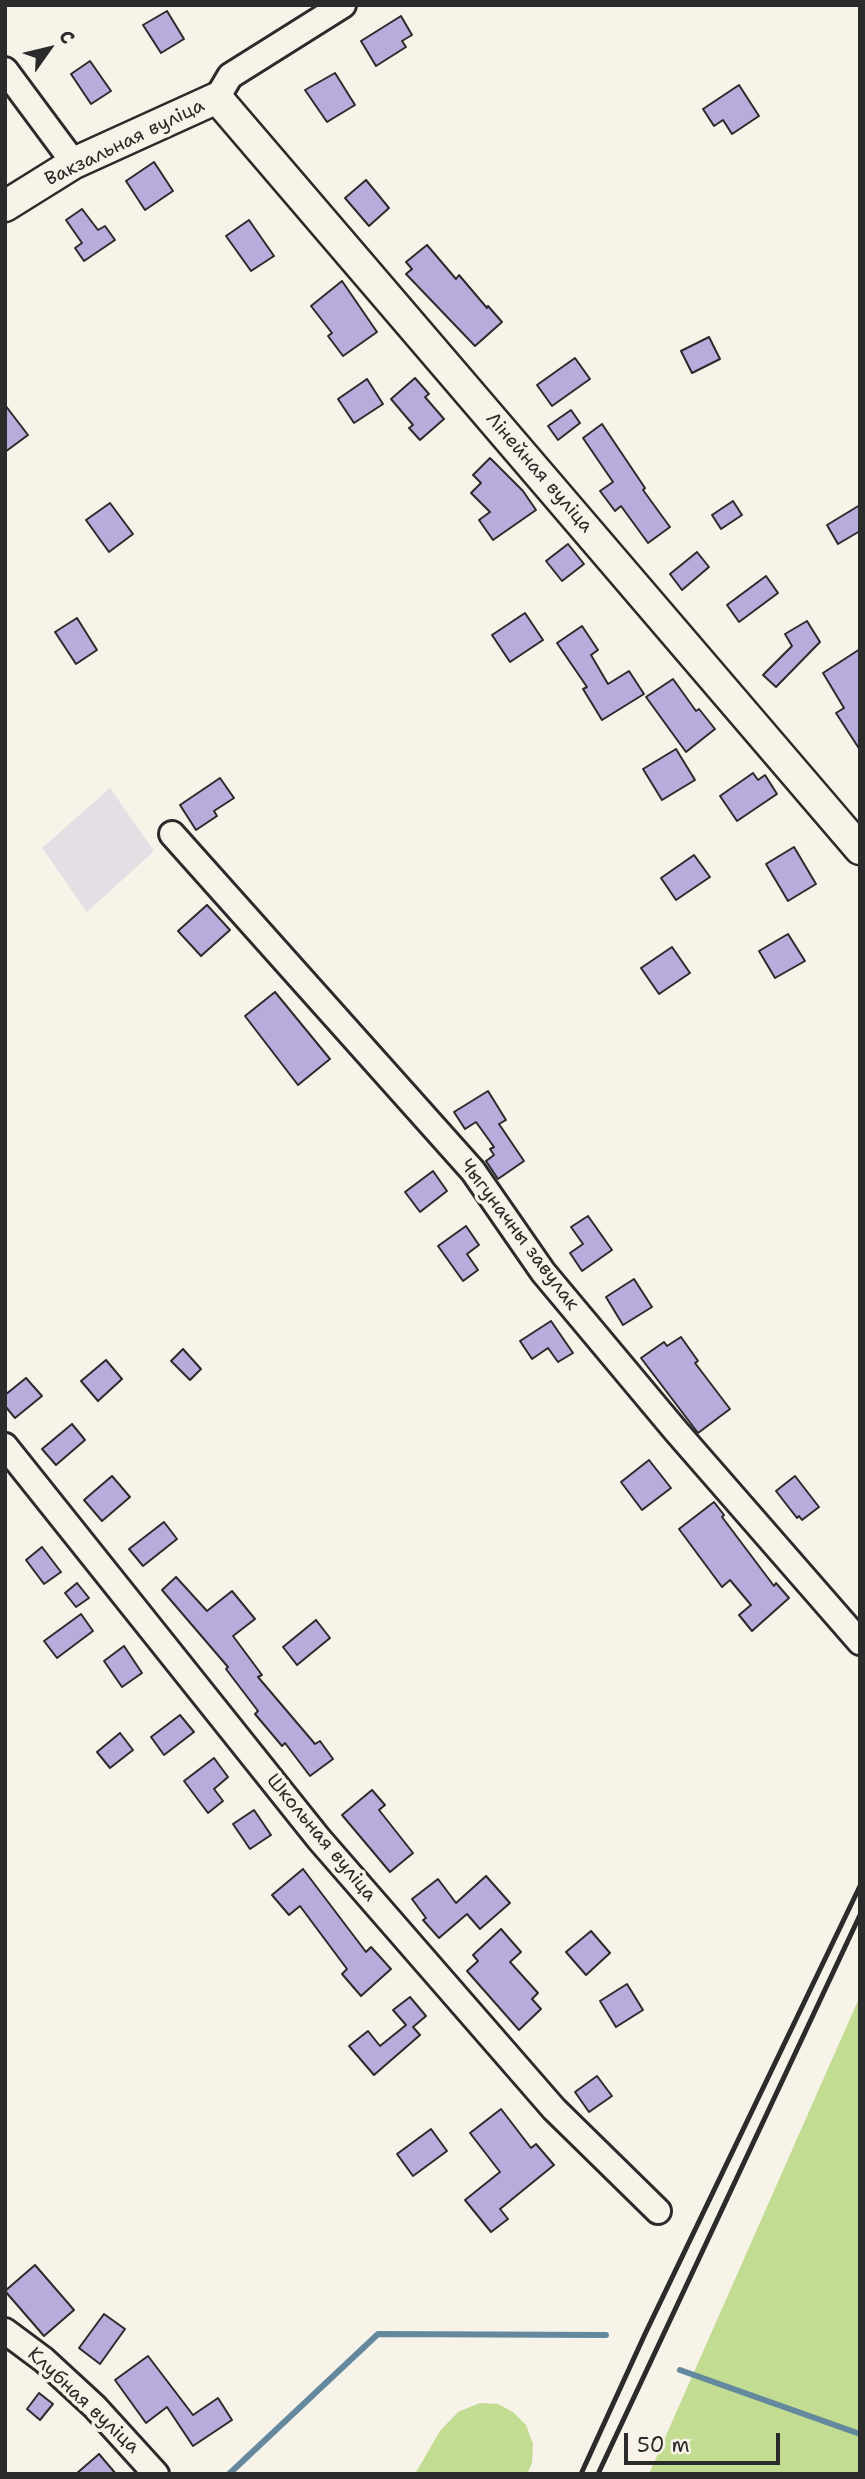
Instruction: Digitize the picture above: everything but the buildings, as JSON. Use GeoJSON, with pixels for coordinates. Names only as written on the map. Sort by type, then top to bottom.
{"type":"FeatureCollection","features":[{"type":"Feature","properties":{"kind":"street","name":"Вакзальная вуліца"},"geometry":{"type":"LineString","coordinates":[[5,206],[74,163],[217,98],[230,76],[343,5]]}},
{"type":"Feature","properties":{"kind":"street"},"geometry":{"type":"LineString","coordinates":[[5,70],[74,163]]}},
{"type":"Feature","properties":{"kind":"street","name":"Лінейная вуліца"},"geometry":{"type":"LineString","coordinates":[[217,98],[860,849]]}},
{"type":"Feature","properties":{"kind":"street","name":"Чыгуначны завулак"},"geometry":{"type":"LineString","coordinates":[[172,834],[473,1171],[543,1272],[676,1431],[860,1642]]}},
{"type":"Feature","properties":{"kind":"street","name":"Школьная вуліца"},"geometry":{"type":"LineString","coordinates":[[5,1446],[319,1839],[554,2109],[658,2211]]}},
{"type":"Feature","properties":{"kind":"street","name":"Клубная вуліца"},"geometry":{"type":"LineString","coordinates":[[5,2331],[44,2360],[95,2407],[156,2474]]}},
{"type":"Feature","properties":{"kind":"shaded area"},"geometry":{"type":"Polygon","coordinates":[[[110,788],[154,851],[87,912],[42,848],[110,788]]]}},
{"type":"Feature","properties":{"kind":"green space"},"geometry":{"type":"Polygon","coordinates":[[[860,1996],[860,2474],[649,2474],[860,1996]]]}},
{"type":"Feature","properties":{"kind":"green space"},"geometry":{"type":"Polygon","coordinates":[[[480,2403],[498,2404],[513,2412],[526,2425],[533,2444],[532,2463],[527,2474],[415,2474],[440,2431],[458,2412],[480,2403]]]}},
{"type":"Feature","properties":{"kind":"waterway"},"geometry":{"type":"LineString","coordinates":[[229,2474],[378,2334],[606,2335]]}},
{"type":"Feature","properties":{"kind":"waterway"},"geometry":{"type":"LineString","coordinates":[[680,2370],[860,2434]]}},
{"type":"Feature","properties":{"kind":"railway"},"geometry":{"type":"LineString","coordinates":[[581,2474],[645,2334],[860,1886]]}},
{"type":"Feature","properties":{"kind":"railway"},"geometry":{"type":"LineString","coordinates":[[598,2474],[860,1915]]}}]}
